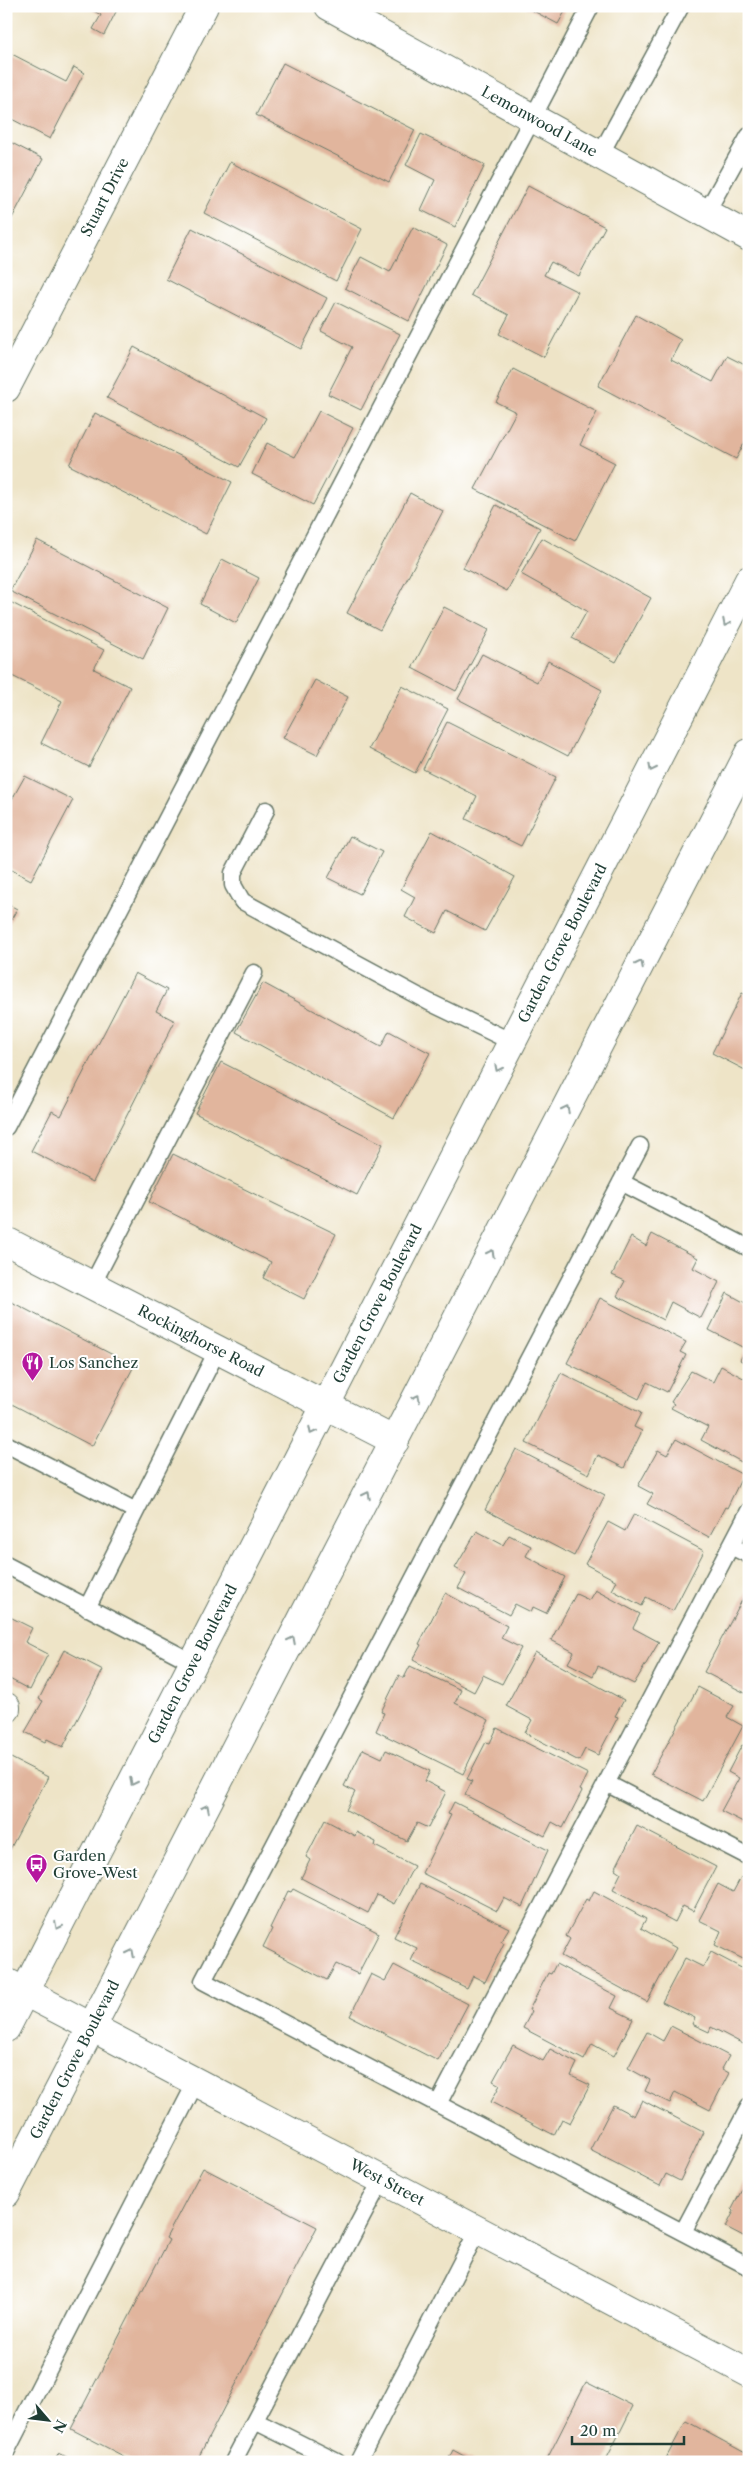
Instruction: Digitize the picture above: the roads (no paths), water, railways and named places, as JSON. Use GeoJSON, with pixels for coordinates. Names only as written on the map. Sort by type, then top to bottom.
{"type":"FeatureCollection","features":[{"type":"Feature","properties":{"kind":"main road","name":"Stuart Drive"},"geometry":{"type":"LineString","coordinates":[[6,388],[204,6]]}},
{"type":"Feature","properties":{"kind":"main road","name":"Lemonwood Lane"},"geometry":{"type":"LineString","coordinates":[[329,6],[749,237]]}},
{"type":"Feature","properties":{"kind":"main road","name":"Garden Grove Boulevard"},"geometry":{"type":"LineString","coordinates":[[6,2028],[16,1987],[194,1662],[749,580]]}},
{"type":"Feature","properties":{"kind":"main road","name":"Garden Grove Boulevard"},"geometry":{"type":"LineString","coordinates":[[6,2193],[749,753]]}},
{"type":"Feature","properties":{"kind":"main road","name":"Rockinghorse Road"},"geometry":{"type":"LineString","coordinates":[[6,1241],[395,1441]]}},
{"type":"Feature","properties":{"kind":"main road","name":"West Street"},"geometry":{"type":"LineString","coordinates":[[16,1987],[749,2373]]}},
{"type":"Feature","properties":{"kind":"lane"},"geometry":{"type":"LineString","coordinates":[[6,1127],[591,6]]}},
{"type":"Feature","properties":{"kind":"lane"},"geometry":{"type":"LineString","coordinates":[[600,155],[681,6]]}},
{"type":"Feature","properties":{"kind":"lane"},"geometry":{"type":"LineString","coordinates":[[706,214],[749,136]]}},
{"type":"Feature","properties":{"kind":"lane"},"geometry":{"type":"LineString","coordinates":[[266,810],[233,873],[233,886],[242,901],[429,1002],[512,1042]]}},
{"type":"Feature","properties":{"kind":"lane"},"geometry":{"type":"LineString","coordinates":[[92,1285],[254,973]]}},
{"type":"Feature","properties":{"kind":"lane"},"geometry":{"type":"LineString","coordinates":[[640,1146],[203,1981],[749,2267]]}},
{"type":"Feature","properties":{"kind":"lane"},"geometry":{"type":"LineString","coordinates":[[621,1182],[749,1248]]}},
{"type":"Feature","properties":{"kind":"lane"},"geometry":{"type":"LineString","coordinates":[[87,1608],[218,1349]]}},
{"type":"Feature","properties":{"kind":"lane"},"geometry":{"type":"LineString","coordinates":[[6,1444],[136,1511]]}},
{"type":"Feature","properties":{"kind":"lane"},"geometry":{"type":"LineString","coordinates":[[438,2104],[749,1511]]}},
{"type":"Feature","properties":{"kind":"lane"},"geometry":{"type":"LineString","coordinates":[[731,1546],[749,1555]]}},
{"type":"Feature","properties":{"kind":"lane"},"geometry":{"type":"LineString","coordinates":[[6,1565],[194,1662]]}},
{"type":"Feature","properties":{"kind":"lane"},"geometry":{"type":"LineString","coordinates":[[606,1783],[749,1857]]}},
{"type":"Feature","properties":{"kind":"lane"},"geometry":{"type":"LineString","coordinates":[[6,2452],[196,2082]]}},
{"type":"Feature","properties":{"kind":"lane"},"geometry":{"type":"LineString","coordinates":[[683,2232],[749,2107]]}},
{"type":"Feature","properties":{"kind":"lane"},"geometry":{"type":"LineString","coordinates":[[233,2462],[382,2180]]}},
{"type":"Feature","properties":{"kind":"lane"},"geometry":{"type":"LineString","coordinates":[[358,2462],[478,2230]]}},
{"type":"Feature","properties":{"kind":"lane"},"geometry":{"type":"LineString","coordinates":[[255,2421],[337,2462]]}},
{"type":"Feature","properties":{"kind":"place","name":"Los Sanchez"},"geometry":{"type":"Point","coordinates":[33,1382]}},
{"type":"Feature","properties":{"kind":"place","name":"Garden Grove-West"},"geometry":{"type":"Point","coordinates":[37,1884]}}]}
